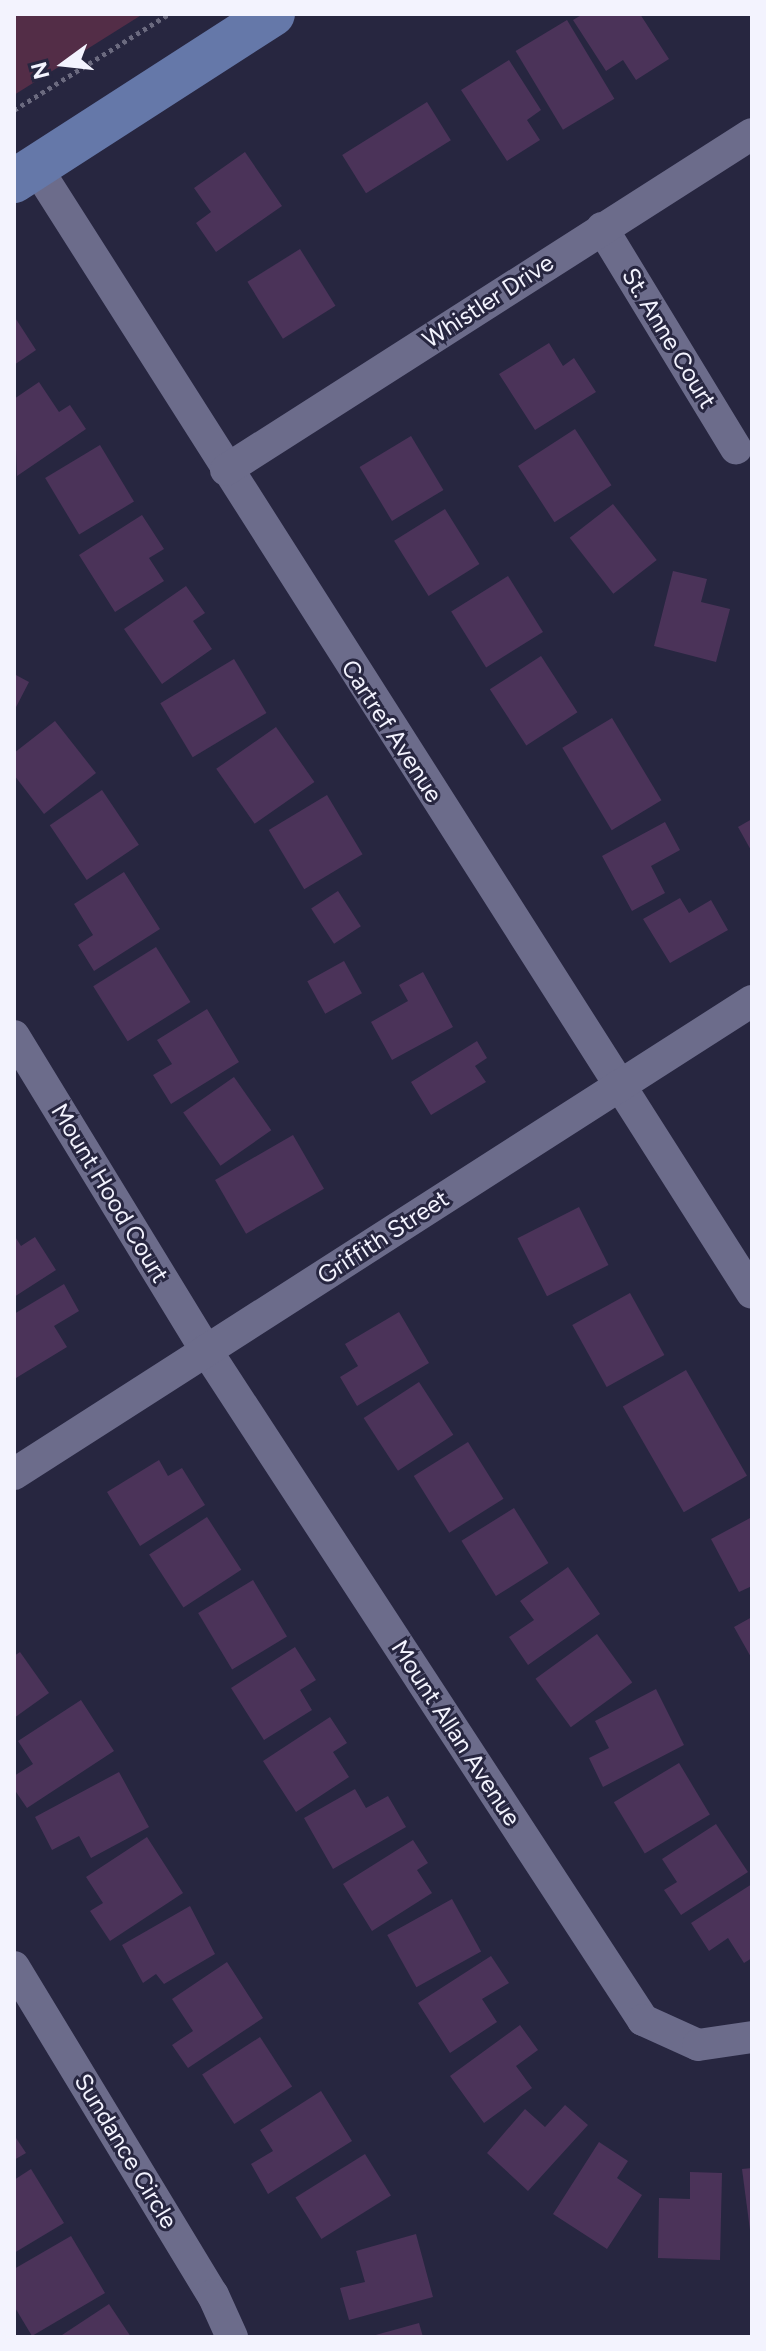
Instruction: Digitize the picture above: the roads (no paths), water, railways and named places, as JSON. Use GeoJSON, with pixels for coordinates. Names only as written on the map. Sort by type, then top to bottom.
{"type":"FeatureCollection","features":[{"type":"Feature","properties":{"kind":"main road"},"geometry":{"type":"LineString","coordinates":[[25,174],[273,14]]}},
{"type":"Feature","properties":{"kind":"street","name":"Whistler Drive"},"geometry":{"type":"LineString","coordinates":[[226,470],[752,134]]}},
{"type":"Feature","properties":{"kind":"street","name":"Cartref Avenue"},"geometry":{"type":"LineString","coordinates":[[25,174],[226,470],[752,1293]]}},
{"type":"Feature","properties":{"kind":"street","name":"St. Anne Court"},"geometry":{"type":"LineString","coordinates":[[602,228],[736,448]]}},
{"type":"Feature","properties":{"kind":"street","name":"Griffith Street"},"geometry":{"type":"LineString","coordinates":[[14,1474],[752,1001]]}},
{"type":"Feature","properties":{"kind":"street","name":"Mount Hood Court"},"geometry":{"type":"LineString","coordinates":[[14,1036],[206,1350]]}},
{"type":"Feature","properties":{"kind":"street","name":"Mount Allan Avenue"},"geometry":{"type":"LineString","coordinates":[[206,1350],[643,2020],[698,2045],[752,2037]]}},
{"type":"Feature","properties":{"kind":"street","name":"Sundance Circle"},"geometry":{"type":"LineString","coordinates":[[14,1967],[213,2295],[232,2337]]}}]}
